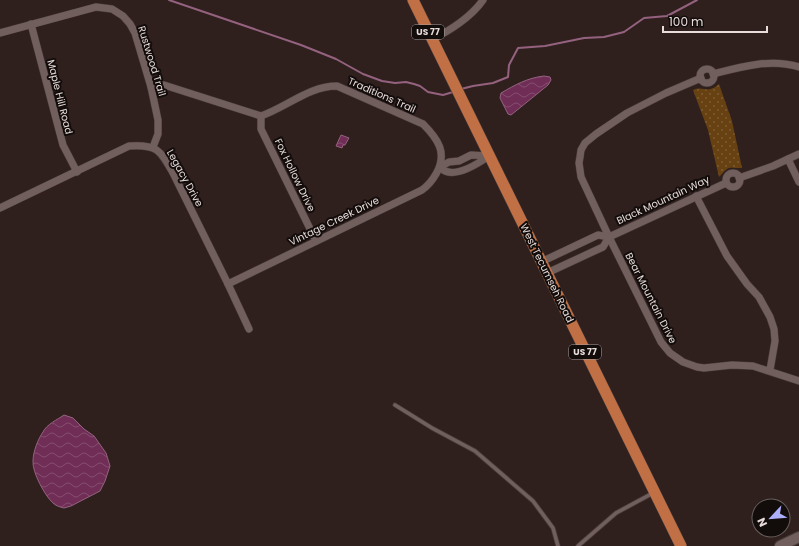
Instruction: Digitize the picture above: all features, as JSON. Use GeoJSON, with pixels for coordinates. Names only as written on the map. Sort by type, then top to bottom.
{"type":"FeatureCollection","features":[{"type":"Feature","properties":{"kind":"main road","name":"West Tecumseh Road"},"geometry":{"type":"LineString","coordinates":[[413,0],[681,546]]}},
{"type":"Feature","properties":{"kind":"street"},"geometry":{"type":"LineString","coordinates":[[432,39],[447,32],[479,6],[483,0]]}},
{"type":"Feature","properties":{"kind":"street","name":"Rustwood Trail"},"geometry":{"type":"LineString","coordinates":[[0,33],[88,8],[104,7],[112,9],[123,16],[135,33],[151,87],[158,120],[158,134],[153,147]]}},
{"type":"Feature","properties":{"kind":"street","name":"Maple Hill Road"},"geometry":{"type":"LineString","coordinates":[[31,24],[63,145],[77,172]]}},
{"type":"Feature","properties":{"kind":"street","name":"Bear Mountain Drive"},"geometry":{"type":"LineString","coordinates":[[799,66],[759,64],[737,68],[714,74],[710,82],[705,82],[701,78],[666,93],[627,113],[596,134],[585,143],[581,150],[579,164],[581,177],[609,237],[661,342],[670,353],[683,362],[697,367],[704,368],[732,365],[753,366],[770,370],[799,381]]}},
{"type":"Feature","properties":{"kind":"street"},"geometry":{"type":"LineString","coordinates":[[151,87],[164,85],[261,116]]}},
{"type":"Feature","properties":{"kind":"street","name":"Traditions Trail"},"geometry":{"type":"LineString","coordinates":[[261,116],[318,89],[328,86],[337,86],[423,124],[434,134],[439,143],[442,156],[440,167]]}},
{"type":"Feature","properties":{"kind":"street","name":"Fox Hollow Drive"},"geometry":{"type":"LineString","coordinates":[[261,116],[261,129],[316,241]]}},
{"type":"Feature","properties":{"kind":"street","name":"Legacy Drive"},"geometry":{"type":"LineString","coordinates":[[0,208],[129,146],[139,145],[153,147],[163,155],[173,173],[249,329]]}},
{"type":"Feature","properties":{"kind":"street","name":"Black Mountain Way"},"geometry":{"type":"LineString","coordinates":[[547,273],[603,247],[609,237],[726,183],[735,187],[739,183],[739,178],[773,166],[799,154]]}},
{"type":"Feature","properties":{"kind":"street"},"geometry":{"type":"LineString","coordinates":[[471,155],[489,156],[476,165],[454,172],[445,172],[440,167],[449,162],[459,161],[471,155]]}},
{"type":"Feature","properties":{"kind":"street"},"geometry":{"type":"LineString","coordinates":[[788,160],[799,182]]}},
{"type":"Feature","properties":{"kind":"street","name":"Vintage Creek Drive"},"geometry":{"type":"LineString","coordinates":[[228,284],[422,190],[430,185],[440,167]]}},
{"type":"Feature","properties":{"kind":"street"},"geometry":{"type":"LineString","coordinates":[[696,196],[727,256],[747,284],[759,297],[770,316],[774,329],[775,341],[770,370]]}},
{"type":"Feature","properties":{"kind":"street","name":"Black Mountain Way"},"geometry":{"type":"LineString","coordinates":[[541,262],[598,235],[609,237]]}},
{"type":"Feature","properties":{"kind":"street"},"geometry":{"type":"LineString","coordinates":[[780,546],[799,537]]}},
{"type":"Feature","properties":{"kind":"lane"},"geometry":{"type":"LineString","coordinates":[[395,405],[432,428],[475,451],[533,501],[553,528],[558,546]]}},
{"type":"Feature","properties":{"kind":"lane"},"geometry":{"type":"LineString","coordinates":[[578,546],[616,513],[654,492]]}},
{"type":"Feature","properties":{"kind":"shaded area"},"geometry":{"type":"Polygon","coordinates":[[[719,84],[732,121],[742,168],[729,168],[719,177],[708,130],[693,90],[700,88],[711,89],[719,84]]]}},
{"type":"Feature","properties":{"kind":"water"},"geometry":{"type":"Polygon","coordinates":[[[544,76],[550,77],[551,80],[548,85],[511,115],[508,114],[500,98],[501,93],[527,80],[544,76]]]}},
{"type":"Feature","properties":{"kind":"water"},"geometry":{"type":"Polygon","coordinates":[[[341,135],[349,138],[342,148],[336,146],[341,135]]]}},
{"type":"Feature","properties":{"kind":"water"},"geometry":{"type":"Polygon","coordinates":[[[64,415],[73,418],[94,436],[106,453],[110,466],[100,491],[64,508],[54,504],[46,495],[37,477],[33,466],[33,461],[39,438],[45,429],[64,415]]]}},
{"type":"Feature","properties":{"kind":"waterway"},"geometry":{"type":"LineString","coordinates":[[169,0],[301,45],[336,59],[363,74],[382,81],[395,83],[406,82],[420,86],[428,92],[443,95],[453,92]]}},
{"type":"Feature","properties":{"kind":"waterway"},"geometry":{"type":"LineString","coordinates":[[461,89],[493,83],[508,77],[509,65],[518,48],[545,46],[584,38],[604,37],[624,32],[644,18],[667,16],[697,0]]}}]}
